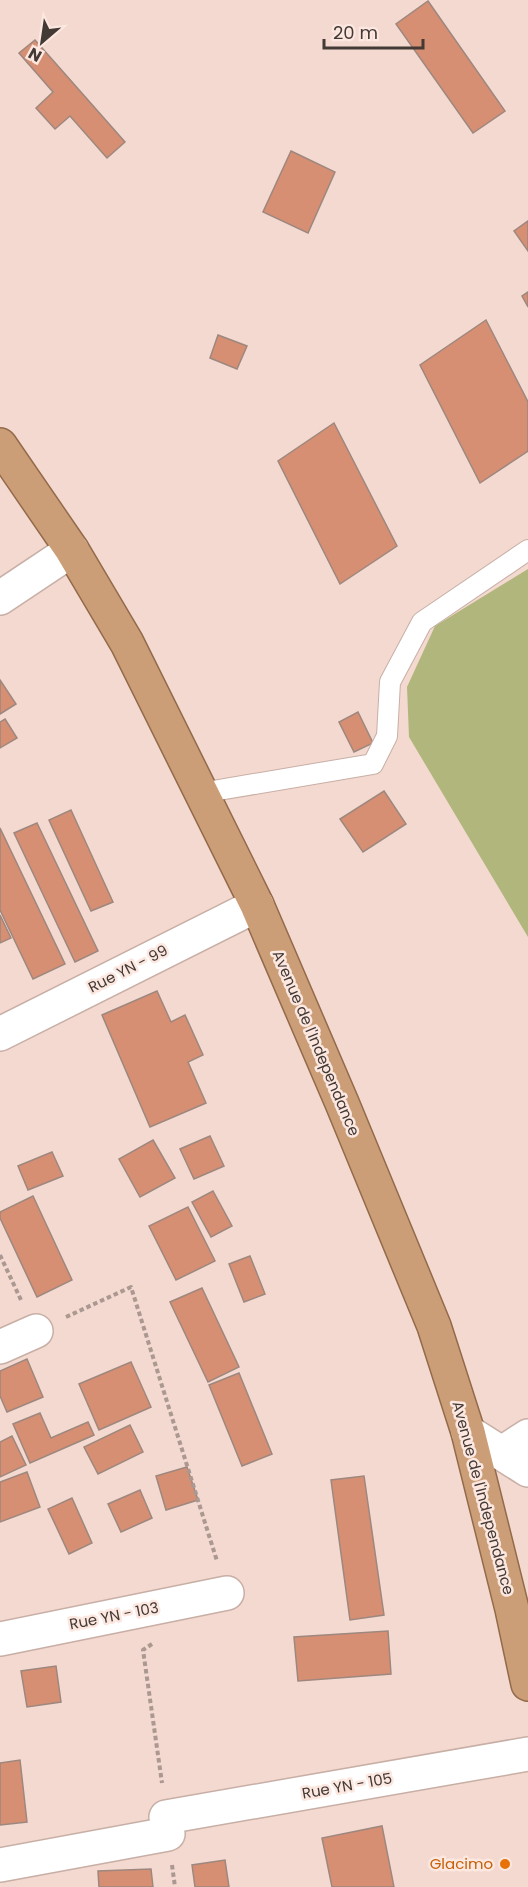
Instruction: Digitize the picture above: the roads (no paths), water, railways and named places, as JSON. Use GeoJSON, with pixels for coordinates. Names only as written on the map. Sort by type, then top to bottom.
{"type":"FeatureCollection","features":[{"type":"Feature","properties":{"kind":"highway","name":"Avenue de l'Independance"},"geometry":{"type":"LineString","coordinates":[[0,445],[72,550],[127,643],[257,905],[434,1326],[520,1604],[528,1684]]}},
{"type":"Feature","properties":{"kind":"street"},"geometry":{"type":"LineString","coordinates":[[0,598],[72,550]]}},
{"type":"Feature","properties":{"kind":"street","name":"Rue YN - 99"},"geometry":{"type":"LineString","coordinates":[[0,1034],[257,905]]}},
{"type":"Feature","properties":{"kind":"street"},"geometry":{"type":"LineString","coordinates":[[0,1347],[36,1331]]}},
{"type":"Feature","properties":{"kind":"street"},"geometry":{"type":"LineString","coordinates":[[468,1432],[519,1453]]}},
{"type":"Feature","properties":{"kind":"street","name":"Rue YN - 103"},"geometry":{"type":"LineString","coordinates":[[0,1640],[227,1593]]}},
{"type":"Feature","properties":{"kind":"street","name":"Rue YN - 105"},"geometry":{"type":"LineString","coordinates":[[0,1865],[167,1825],[528,1754]]}},
{"type":"Feature","properties":{"kind":"lane"},"geometry":{"type":"LineString","coordinates":[[201,793],[374,764],[387,736],[390,682],[422,622],[528,550]]}},
{"type":"Feature","properties":{"kind":"place","name":"Glacimo"},"geometry":{"type":"Point","coordinates":[505,1864]}}]}
